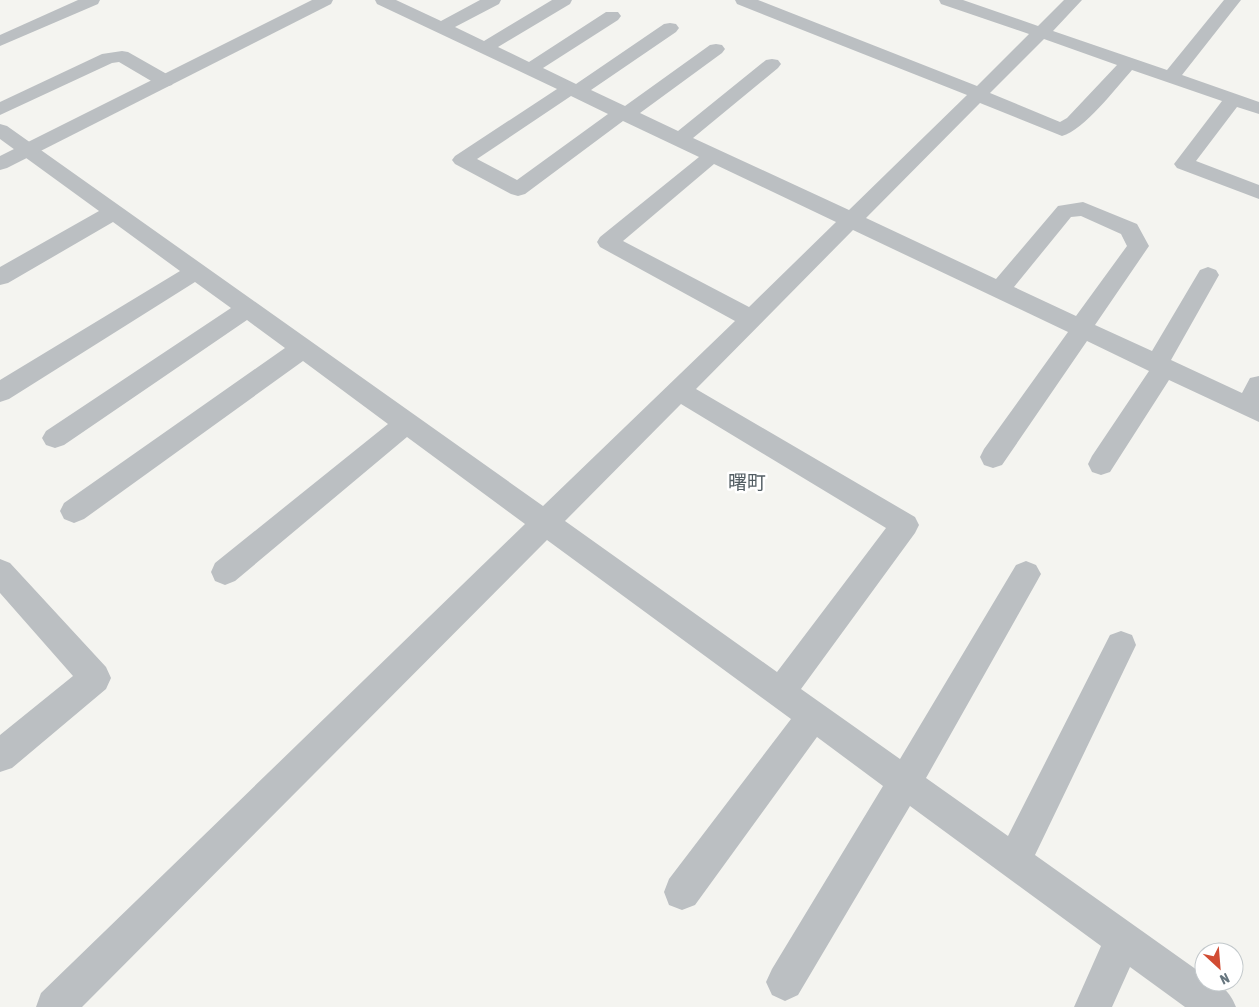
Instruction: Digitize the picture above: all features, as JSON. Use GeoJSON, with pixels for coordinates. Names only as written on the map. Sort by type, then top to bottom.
{"type":"FeatureCollection","features":[{"type":"Feature","properties":{"kind":"street"},"geometry":{"type":"LineString","coordinates":[[0,40],[92,0]]}},
{"type":"Feature","properties":{"kind":"street"},"geometry":{"type":"LineString","coordinates":[[0,164],[325,0]]}},
{"type":"Feature","properties":{"kind":"street"},"geometry":{"type":"LineString","coordinates":[[383,0],[1000,289],[1253,410],[1259,385]]}},
{"type":"Feature","properties":{"kind":"street"},"geometry":{"type":"LineString","coordinates":[[442,28],[493,0]]}},
{"type":"Feature","properties":{"kind":"street"},"geometry":{"type":"LineString","coordinates":[[485,48],[564,0]]}},
{"type":"Feature","properties":{"kind":"street"},"geometry":{"type":"LineString","coordinates":[[743,0],[966,87],[990,101],[1062,130],[1074,122],[1129,63]]}},
{"type":"Feature","properties":{"kind":"street"},"geometry":{"type":"LineString","coordinates":[[947,0],[1259,108]]}},
{"type":"Feature","properties":{"kind":"street"},"geometry":{"type":"LineString","coordinates":[[55,1007],[547,523],[850,219],[1074,0]]}},
{"type":"Feature","properties":{"kind":"street"},"geometry":{"type":"LineString","coordinates":[[1171,78],[1233,0]]}},
{"type":"Feature","properties":{"kind":"street"},"geometry":{"type":"LineString","coordinates":[[530,69],[612,16]]}},
{"type":"Feature","properties":{"kind":"street"},"geometry":{"type":"LineString","coordinates":[[670,28],[462,160],[518,189],[716,49]]}},
{"type":"Feature","properties":{"kind":"street"},"geometry":{"type":"LineString","coordinates":[[0,109],[108,58],[122,56],[165,80]]}},
{"type":"Feature","properties":{"kind":"street"},"geometry":{"type":"LineString","coordinates":[[680,139],[772,64]]}},
{"type":"Feature","properties":{"kind":"street"},"geometry":{"type":"LineString","coordinates":[[1233,99],[1184,164],[1259,192]]}},
{"type":"Feature","properties":{"kind":"street"},"geometry":{"type":"LineString","coordinates":[[0,130],[1217,1007]]}},
{"type":"Feature","properties":{"kind":"street"},"geometry":{"type":"LineString","coordinates":[[713,155],[608,242],[751,319]]}},
{"type":"Feature","properties":{"kind":"street"},"geometry":{"type":"LineString","coordinates":[[993,457],[1138,246],[1129,229],[1083,209],[1065,211],[1000,289]]}},
{"type":"Feature","properties":{"kind":"street"},"geometry":{"type":"LineString","coordinates":[[0,277],[114,212]]}},
{"type":"Feature","properties":{"kind":"street"},"geometry":{"type":"LineString","coordinates":[[0,392],[196,271]]}},
{"type":"Feature","properties":{"kind":"street"},"geometry":{"type":"LineString","coordinates":[[1101,464],[1161,366],[1208,275]]}},
{"type":"Feature","properties":{"kind":"street"},"geometry":{"type":"LineString","coordinates":[[55,438],[248,308]]}},
{"type":"Feature","properties":{"kind":"street"},"geometry":{"type":"LineString","coordinates":[[74,511],[303,348]]}},
{"type":"Feature","properties":{"kind":"street"},"geometry":{"type":"LineString","coordinates":[[679,391],[905,525],[781,691]]}},
{"type":"Feature","properties":{"kind":"street"},"geometry":{"type":"LineString","coordinates":[[225,572],[407,423]]}},
{"type":"Feature","properties":{"kind":"street"},"geometry":{"type":"LineString","coordinates":[[0,572],[94,678],[0,756]]}},
{"type":"Feature","properties":{"kind":"street"},"geometry":{"type":"LineString","coordinates":[[785,982],[905,782],[1026,574]]}},
{"type":"Feature","properties":{"kind":"street"},"geometry":{"type":"LineString","coordinates":[[1014,861],[1121,645]]}},
{"type":"Feature","properties":{"kind":"street"},"geometry":{"type":"LineString","coordinates":[[682,892],[813,716]]}},
{"type":"Feature","properties":{"kind":"street"},"geometry":{"type":"LineString","coordinates":[[1094,1007],[1123,939]]}},
{"type":"Feature","properties":{"kind":"district","name":"曙町"},"geometry":{"type":"Point","coordinates":[747,482]}}]}
